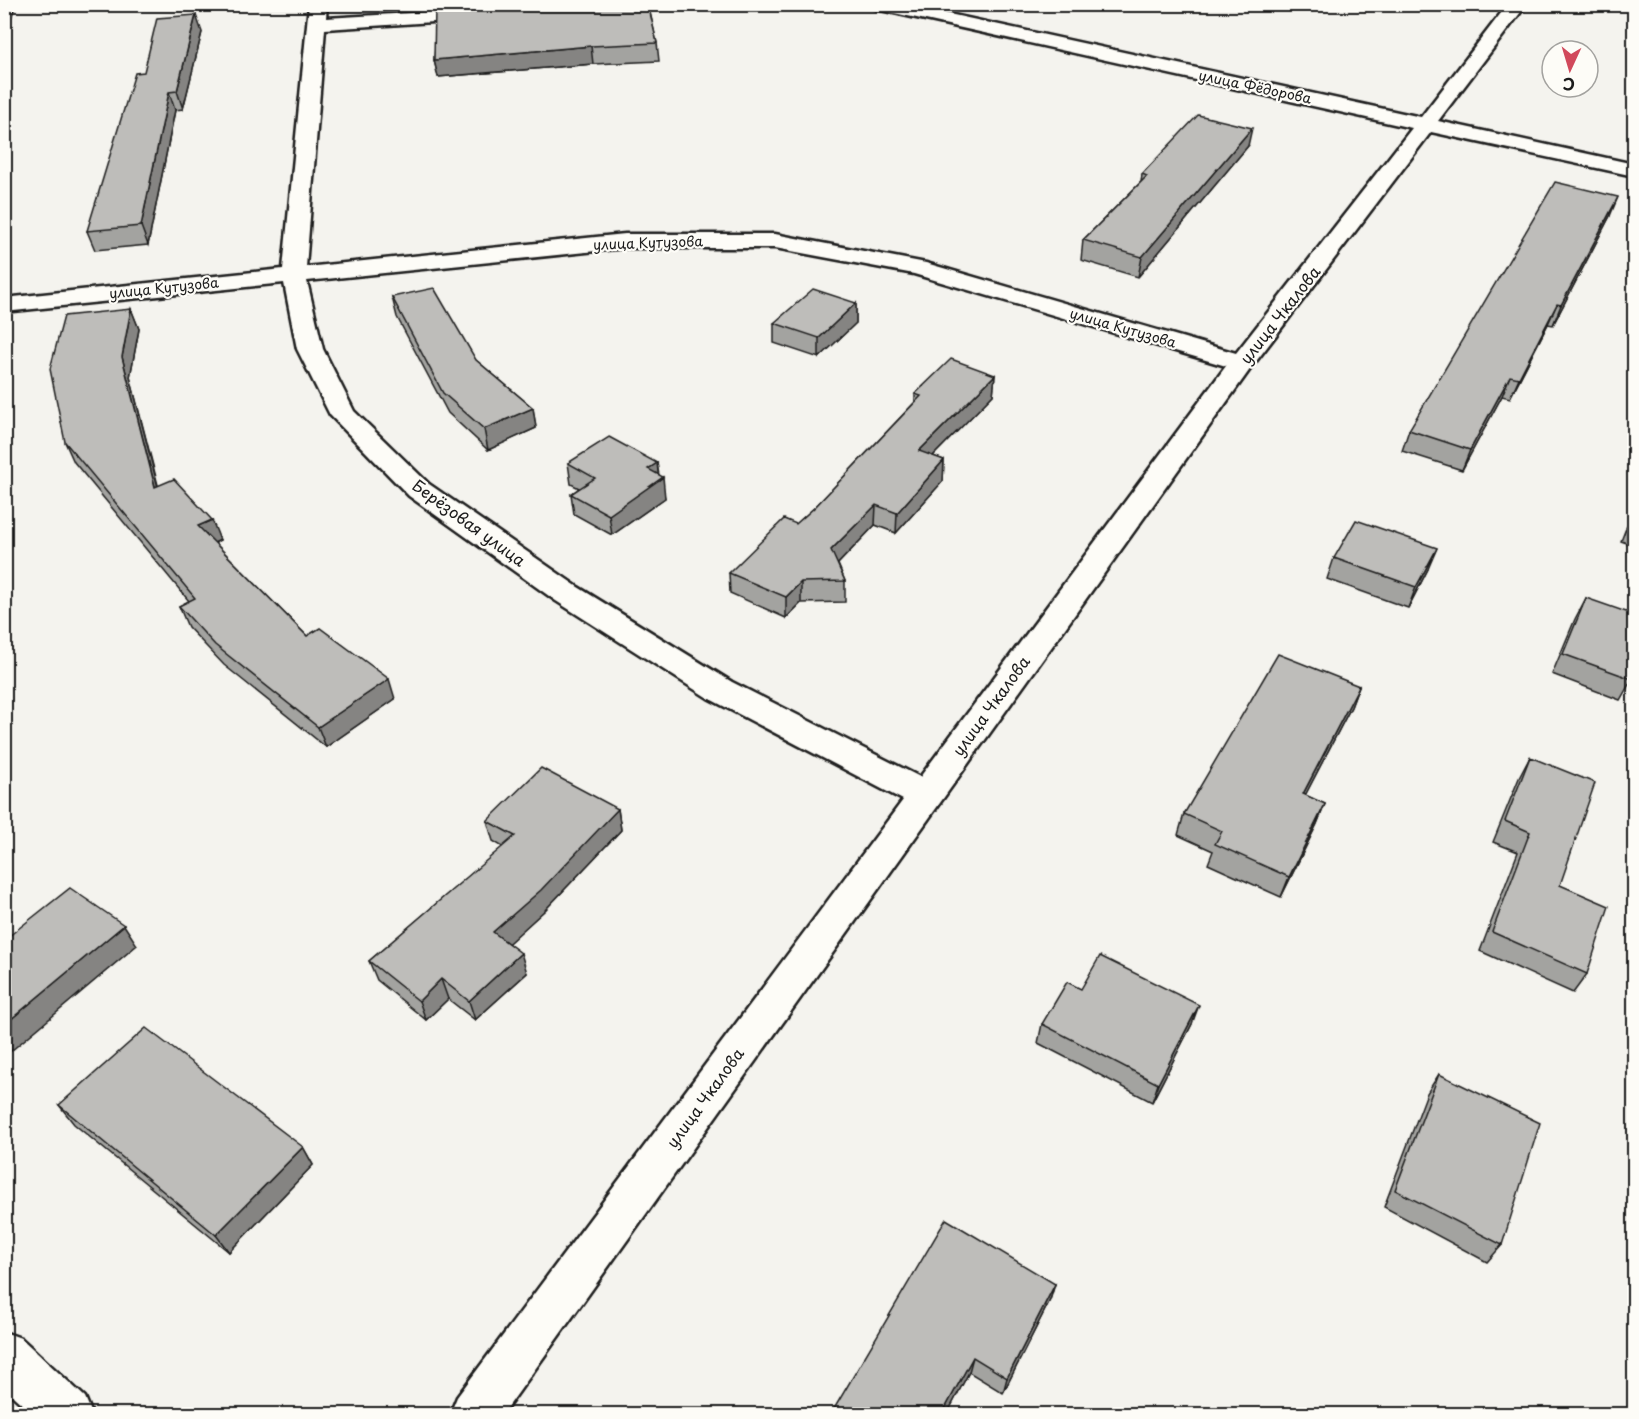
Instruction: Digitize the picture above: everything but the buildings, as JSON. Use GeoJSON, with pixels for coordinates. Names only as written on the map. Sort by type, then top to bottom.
{"type":"FeatureCollection","features":[{"type":"Feature","properties":{"kind":"street","name":"улица Фёдорова"},"geometry":{"type":"LineString","coordinates":[[876,4],[1635,170]]}},
{"type":"Feature","properties":{"kind":"street","name":"улица Чкалова"},"geometry":{"type":"LineString","coordinates":[[474,1414],[1242,363],[1518,4]]}},
{"type":"Feature","properties":{"kind":"street","name":"Берёзовая улица"},"geometry":{"type":"LineString","coordinates":[[503,13],[317,14],[294,275],[310,349],[343,415],[419,489],[567,594],[720,690],[926,796]]}},
{"type":"Feature","properties":{"kind":"street","name":"улица Кутузова"},"geometry":{"type":"LineString","coordinates":[[4,305],[625,241],[775,241],[918,268],[1242,363]]}},
{"type":"Feature","properties":{"kind":"street"},"geometry":{"type":"LineString","coordinates":[[4,1355],[68,1414]]}}]}
